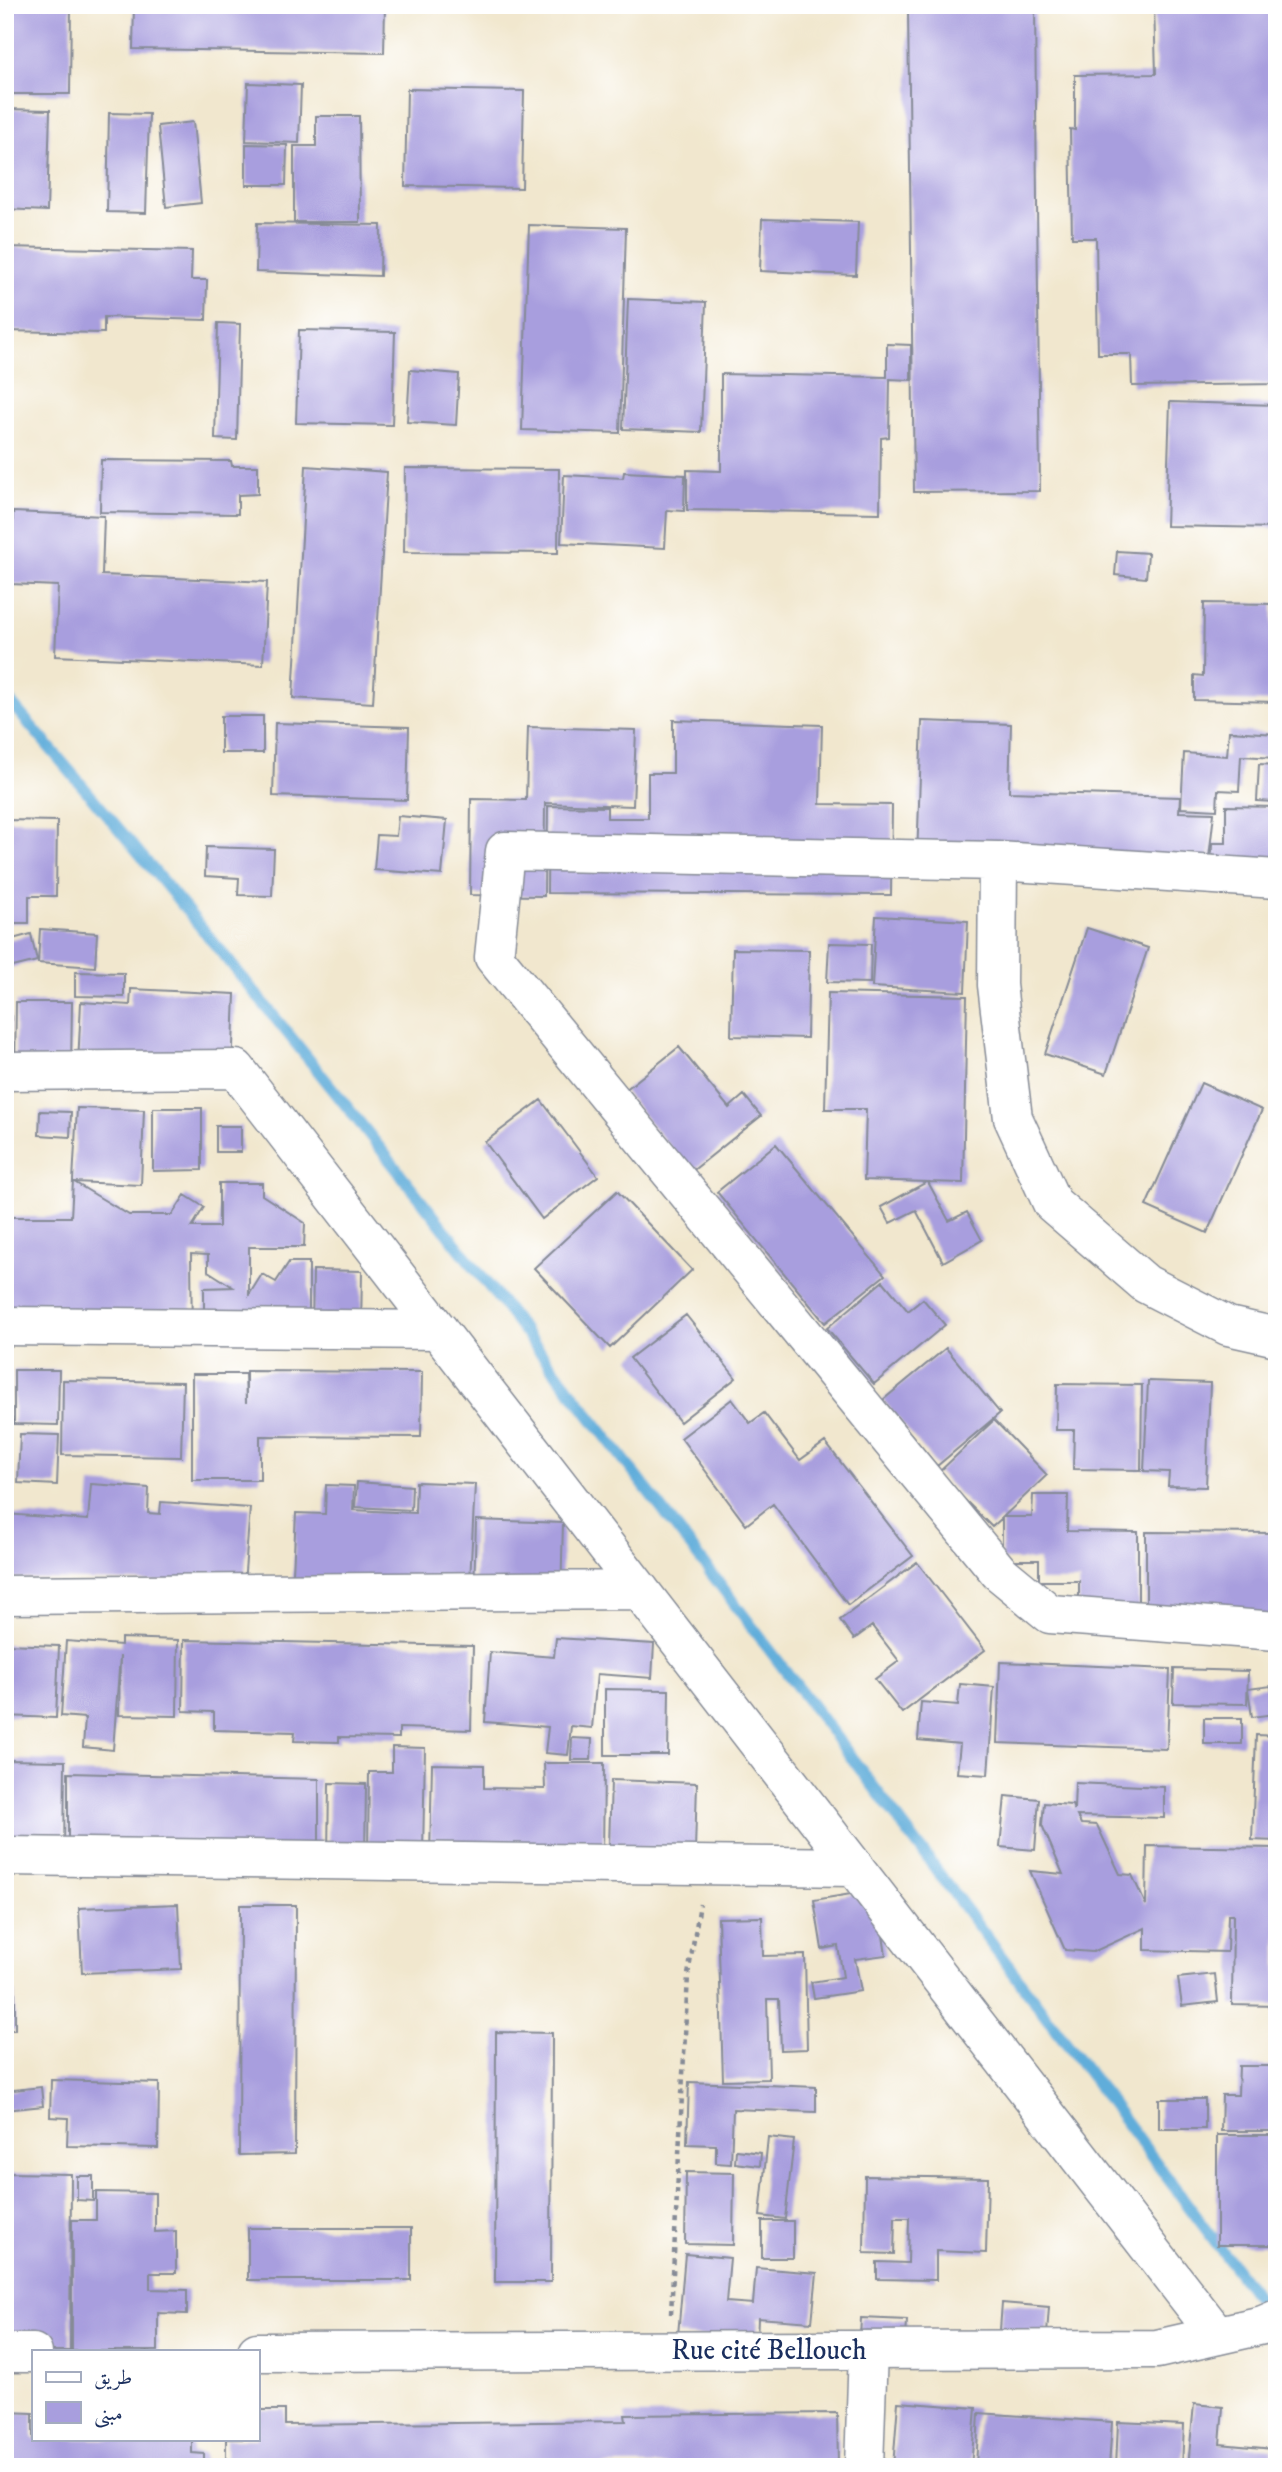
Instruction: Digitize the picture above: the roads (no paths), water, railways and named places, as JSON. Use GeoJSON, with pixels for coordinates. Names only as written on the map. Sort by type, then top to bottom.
{"type":"FeatureCollection","features":[{"type":"Feature","properties":{"kind":"street"},"geometry":{"type":"LineString","coordinates":[[1277,878],[998,861],[505,850],[494,957],[999,1572],[1050,1614],[1277,1631]]}},
{"type":"Feature","properties":{"kind":"street"},"geometry":{"type":"LineString","coordinates":[[998,861],[997,985],[1013,1118],[1052,1203],[1146,1284],[1228,1326],[1277,1337]]}},
{"type":"Feature","properties":{"kind":"street"},"geometry":{"type":"LineString","coordinates":[[5,1071],[236,1069],[1217,2335]]}},
{"type":"Feature","properties":{"kind":"street"},"geometry":{"type":"LineString","coordinates":[[5,1326],[439,1330]]}},
{"type":"Feature","properties":{"kind":"street"},"geometry":{"type":"LineString","coordinates":[[5,1595],[640,1590]]}},
{"type":"Feature","properties":{"kind":"street"},"geometry":{"type":"LineString","coordinates":[[5,1856],[855,1867]]}},
{"type":"Feature","properties":{"kind":"street","name":"Rue cité Bellouch"},"geometry":{"type":"LineString","coordinates":[[259,2352],[1157,2349],[1270,2322]]}},
{"type":"Feature","properties":{"kind":"street"},"geometry":{"type":"LineString","coordinates":[[864,2467],[868,2350]]}},
{"type":"Feature","properties":{"kind":"street"},"geometry":{"type":"LineString","coordinates":[[5,2353],[32,2353]]}},
{"type":"Feature","properties":{"kind":"waterway"},"geometry":{"type":"LineString","coordinates":[[5,696],[279,1023],[544,1357],[857,1765],[1272,2317]]}}]}
